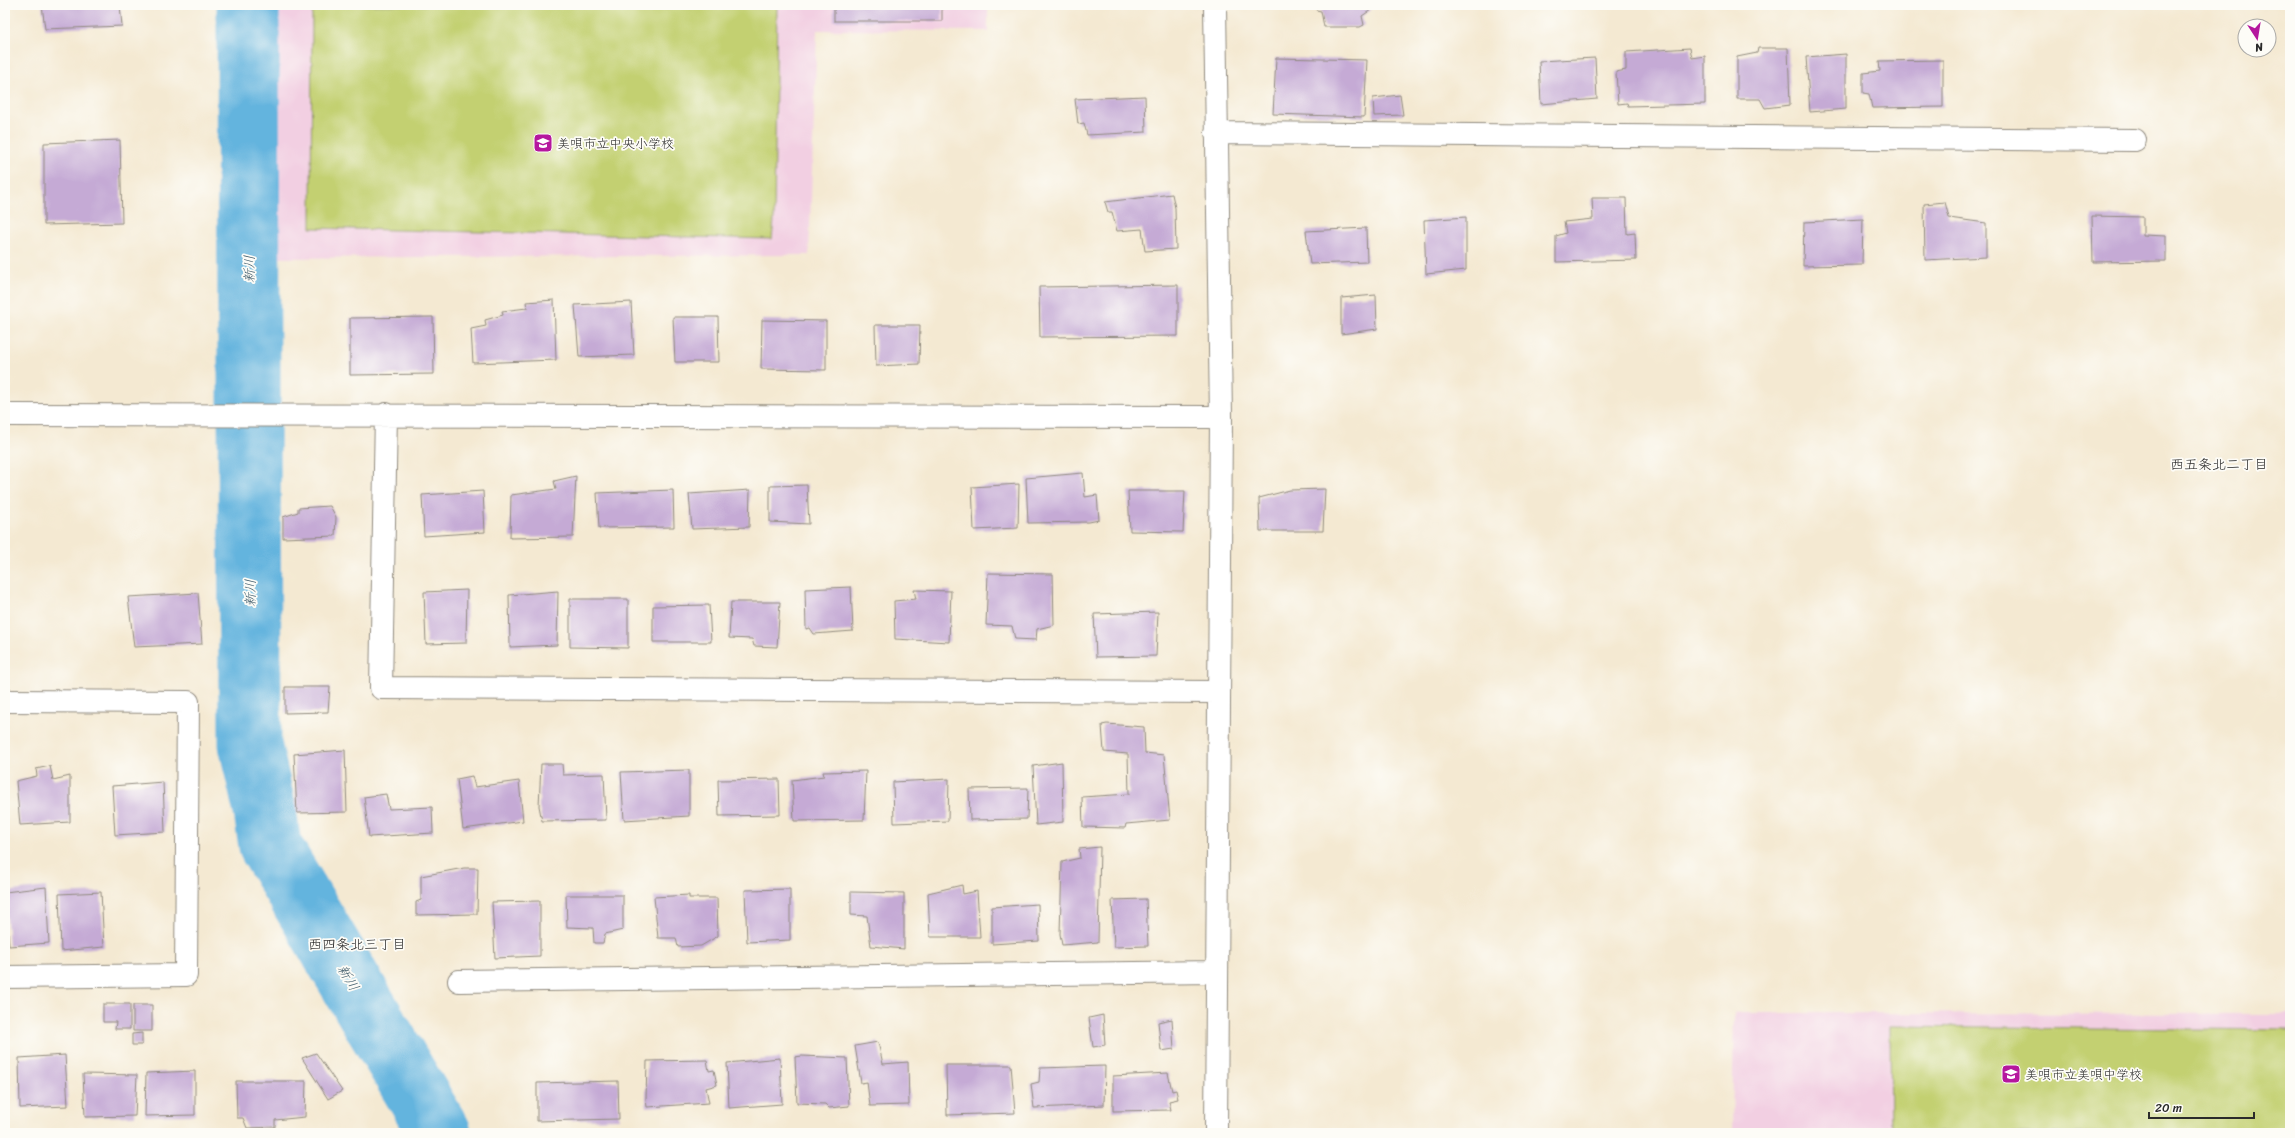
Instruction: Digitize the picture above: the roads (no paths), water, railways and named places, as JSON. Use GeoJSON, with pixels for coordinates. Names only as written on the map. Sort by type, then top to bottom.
{"type":"FeatureCollection","features":[{"type":"Feature","properties":{"kind":"street"},"geometry":{"type":"LineString","coordinates":[[1215,5],[1221,417],[1216,1133]]}},
{"type":"Feature","properties":{"kind":"street"},"geometry":{"type":"LineString","coordinates":[[1216,133],[2135,140]]}},
{"type":"Feature","properties":{"kind":"street"},"geometry":{"type":"LineString","coordinates":[[5,415],[386,414],[1221,417]]}},
{"type":"Feature","properties":{"kind":"street"},"geometry":{"type":"LineString","coordinates":[[386,414],[380,688],[1219,692]]}},
{"type":"Feature","properties":{"kind":"street"},"geometry":{"type":"LineString","coordinates":[[5,701],[188,702],[188,710],[186,975],[5,977]]}},
{"type":"Feature","properties":{"kind":"street"},"geometry":{"type":"LineString","coordinates":[[459,981],[1217,972]]}},
{"type":"Feature","properties":{"kind":"waterway","name":"新川"},"geometry":{"type":"LineString","coordinates":[[248,5],[250,744],[265,811],[270,846],[440,1133]]}},
{"type":"Feature","properties":{"kind":"place","name":"美唄市立中央小学校"},"geometry":{"type":"Point","coordinates":[543,143]}},
{"type":"Feature","properties":{"kind":"place","name":"美唄市立美唄中学校"},"geometry":{"type":"Point","coordinates":[2011,1074]}},
{"type":"Feature","properties":{"kind":"district","name":"西五条北二丁目"},"geometry":{"type":"Point","coordinates":[2219,464]}},
{"type":"Feature","properties":{"kind":"district","name":"西四条北三丁目"},"geometry":{"type":"Point","coordinates":[357,944]}}]}
